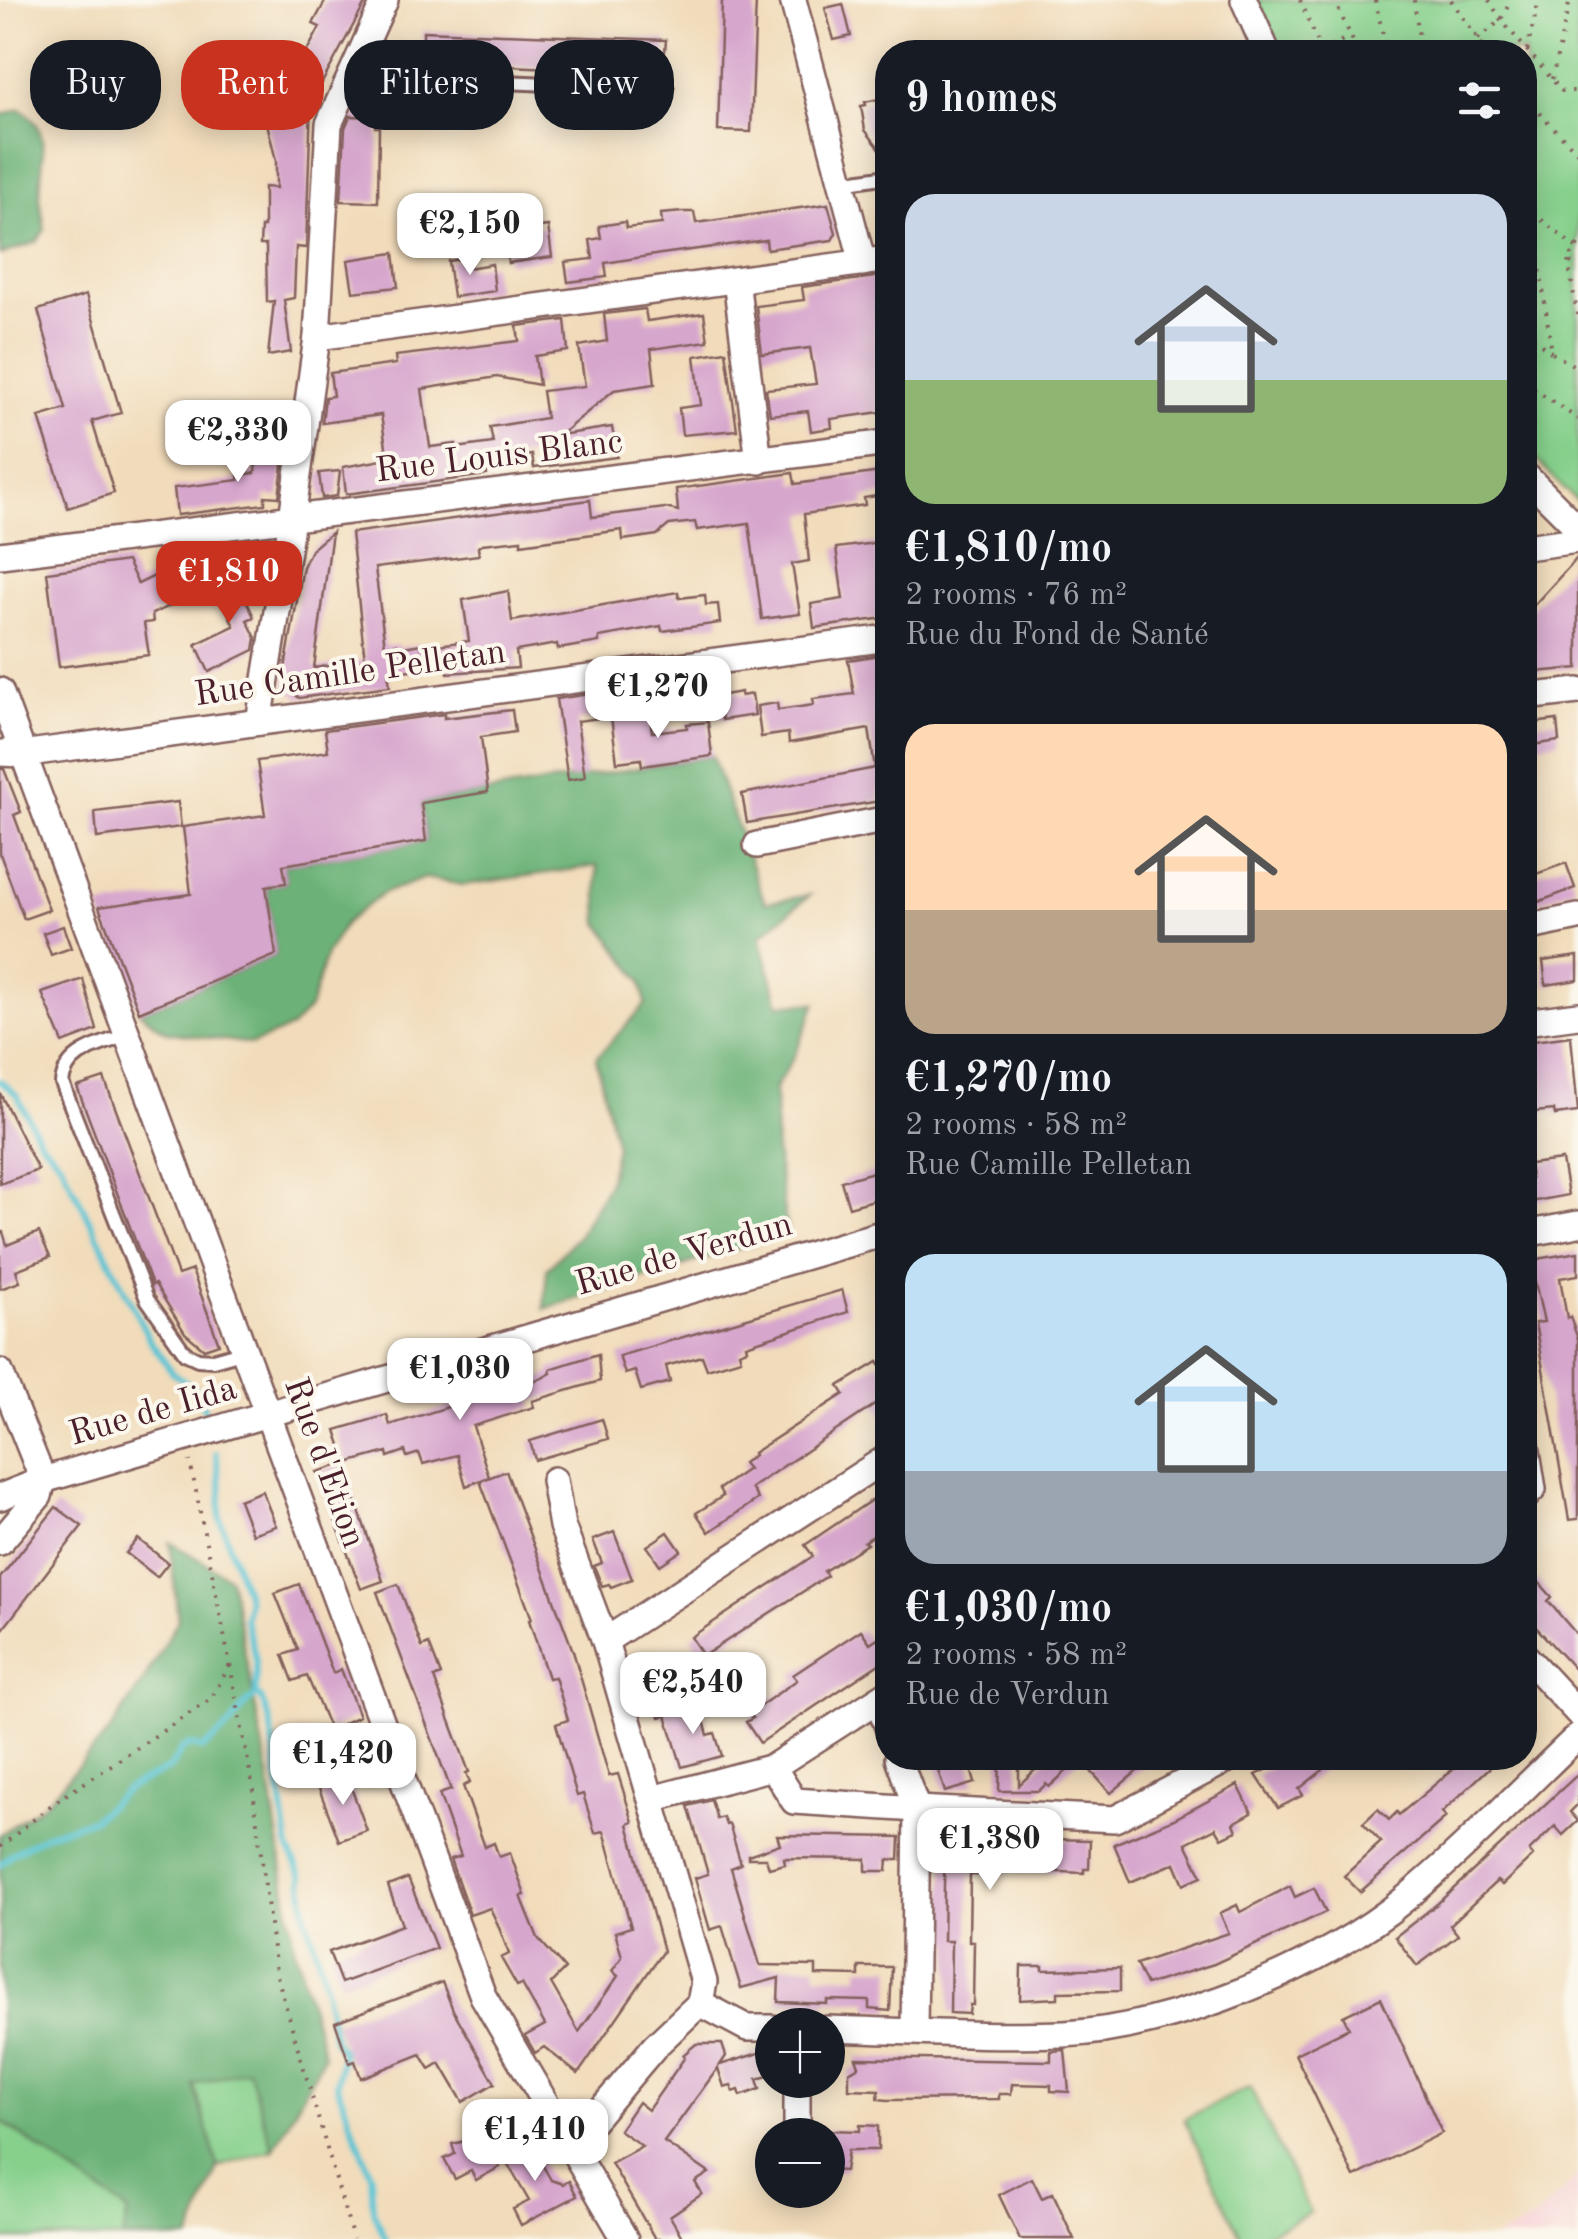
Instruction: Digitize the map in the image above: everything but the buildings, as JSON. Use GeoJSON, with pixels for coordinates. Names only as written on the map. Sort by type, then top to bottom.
{"type":"FeatureCollection","features":[{"type":"Feature","properties":{"kind":"street"},"geometry":{"type":"LineString","coordinates":[[367,40],[385,0]]}},
{"type":"Feature","properties":{"kind":"street"},"geometry":{"type":"LineString","coordinates":[[318,337],[875,261],[842,183],[793,0]]}},
{"type":"Feature","properties":{"kind":"street"},"geometry":{"type":"LineString","coordinates":[[1244,0],[1262,40]]}},
{"type":"Feature","properties":{"kind":"street"},"geometry":{"type":"LineString","coordinates":[[259,722],[318,337],[329,124],[344,91]]}},
{"type":"Feature","properties":{"kind":"street"},"geometry":{"type":"LineString","coordinates":[[736,280],[758,461]]}},
{"type":"Feature","properties":{"kind":"street","name":"Rue Louis Blanc"},"geometry":{"type":"LineString","coordinates":[[0,555],[875,445]]}},
{"type":"Feature","properties":{"kind":"street"},"geometry":{"type":"LineString","coordinates":[[1537,487],[1578,528]]}},
{"type":"Feature","properties":{"kind":"street"},"geometry":{"type":"LineString","coordinates":[[1537,546],[1578,540]]}},
{"type":"Feature","properties":{"kind":"street","name":"Rue Camille Pelletan"},"geometry":{"type":"LineString","coordinates":[[11,754],[875,640]]}},
{"type":"Feature","properties":{"kind":"street"},"geometry":{"type":"LineString","coordinates":[[1537,695],[1578,690]]}},
{"type":"Feature","properties":{"kind":"street","name":"Rue d'Etion"},"geometry":{"type":"LineString","coordinates":[[0,691],[11,754],[126,1035],[484,1996],[625,2239]]}},
{"type":"Feature","properties":{"kind":"street"},"geometry":{"type":"LineString","coordinates":[[757,846],[875,821]]}},
{"type":"Feature","properties":{"kind":"street"},"geometry":{"type":"LineString","coordinates":[[1537,925],[1578,916]]}},
{"type":"Feature","properties":{"kind":"street"},"geometry":{"type":"LineString","coordinates":[[1537,1020],[1578,1015]]}},
{"type":"Feature","properties":{"kind":"street"},"geometry":{"type":"LineString","coordinates":[[1537,1232],[1578,1224]]}},
{"type":"Feature","properties":{"kind":"street","name":"Rue de Verdun"},"geometry":{"type":"LineString","coordinates":[[270,1414],[875,1236]]}},
{"type":"Feature","properties":{"kind":"street"},"geometry":{"type":"LineString","coordinates":[[0,1372],[43,1480],[39,1496],[0,1542]]}},
{"type":"Feature","properties":{"kind":"street","name":"Rue de Iida"},"geometry":{"type":"LineString","coordinates":[[0,1497],[43,1480],[270,1414]]}},
{"type":"Feature","properties":{"kind":"street"},"geometry":{"type":"LineString","coordinates":[[604,1641],[875,1465]]}},
{"type":"Feature","properties":{"kind":"street"},"geometry":{"type":"LineString","coordinates":[[554,1480],[562,1526],[604,1641],[704,1982],[700,2003],[655,2046],[580,2135],[568,2143]]}},
{"type":"Feature","properties":{"kind":"street"},"geometry":{"type":"LineString","coordinates":[[1537,1669],[1578,1713]]}},
{"type":"Feature","properties":{"kind":"street"},"geometry":{"type":"LineString","coordinates":[[652,1800],[773,1767],[875,1702]]}},
{"type":"Feature","properties":{"kind":"street"},"geometry":{"type":"LineString","coordinates":[[845,2030],[1066,2034],[1158,2019],[1241,1993],[1328,1950],[1404,1900],[1578,1736]]}},
{"type":"Feature","properties":{"kind":"street"},"geometry":{"type":"LineString","coordinates":[[773,1767],[794,1801],[1115,1819],[1207,1770]]}},
{"type":"Feature","properties":{"kind":"street"},"geometry":{"type":"LineString","coordinates":[[902,1770],[917,1809],[914,2031]]}},
{"type":"Feature","properties":{"kind":"street"},"geometry":{"type":"LineString","coordinates":[[700,2003],[747,2028],[755,2028]]}},
{"type":"Feature","properties":{"kind":"lane"},"geometry":{"type":"LineString","coordinates":[[842,183],[875,178]]}},
{"type":"Feature","properties":{"kind":"lane"},"geometry":{"type":"LineString","coordinates":[[126,1035],[77,1054],[64,1068],[62,1083],[157,1313],[185,1353],[198,1359],[213,1360],[246,1351]]}},
{"type":"Feature","properties":{"kind":"path"},"geometry":{"type":"LineString","coordinates":[[1300,0],[1317,40]]}},
{"type":"Feature","properties":{"kind":"path"},"geometry":{"type":"LineString","coordinates":[[1334,0],[1352,40]]}},
{"type":"Feature","properties":{"kind":"path"},"geometry":{"type":"LineString","coordinates":[[1376,0],[1384,40]]}},
{"type":"Feature","properties":{"kind":"path"},"geometry":{"type":"LineString","coordinates":[[1414,0],[1419,40]]}},
{"type":"Feature","properties":{"kind":"path"},"geometry":{"type":"LineString","coordinates":[[1451,0],[1478,39],[1501,20],[1511,0]]}},
{"type":"Feature","properties":{"kind":"path"},"geometry":{"type":"LineString","coordinates":[[1489,0],[1518,40]]}},
{"type":"Feature","properties":{"kind":"path"},"geometry":{"type":"LineString","coordinates":[[1529,40],[1539,0]]}},
{"type":"Feature","properties":{"kind":"path"},"geometry":{"type":"LineString","coordinates":[[1552,79],[1570,0]]}},
{"type":"Feature","properties":{"kind":"path"},"geometry":{"type":"LineString","coordinates":[[1343,40],[1350,36]]}},
{"type":"Feature","properties":{"kind":"path"},"geometry":{"type":"LineString","coordinates":[[1537,62],[1562,92],[1574,92],[1578,86]]}},
{"type":"Feature","properties":{"kind":"path"},"geometry":{"type":"LineString","coordinates":[[1537,111],[1578,153]]}},
{"type":"Feature","properties":{"kind":"path"},"geometry":{"type":"LineString","coordinates":[[1537,118],[1547,122]]}},
{"type":"Feature","properties":{"kind":"path"},"geometry":{"type":"LineString","coordinates":[[1537,216],[1577,246],[1568,262],[1578,319]]}},
{"type":"Feature","properties":{"kind":"path"},"geometry":{"type":"LineString","coordinates":[[1537,247],[1552,353]]}},
{"type":"Feature","properties":{"kind":"path"},"geometry":{"type":"LineString","coordinates":[[1568,262],[1578,267]]}},
{"type":"Feature","properties":{"kind":"path"},"geometry":{"type":"LineString","coordinates":[[1537,341],[1578,368]]}},
{"type":"Feature","properties":{"kind":"path"},"geometry":{"type":"LineString","coordinates":[[1537,391],[1578,418]]}},
{"type":"Feature","properties":{"kind":"path"},"geometry":{"type":"LineString","coordinates":[[186,1439],[252,1783],[276,1972],[352,2239]]}},
{"type":"Feature","properties":{"kind":"path"},"geometry":{"type":"LineString","coordinates":[[0,1848],[54,1803],[211,1699],[230,1665]]}},
{"type":"Feature","properties":{"kind":"shaded area"},"geometry":{"type":"Polygon","coordinates":[[[1578,2175],[1578,2239],[1495,2239],[1535,2219],[1578,2175]]]}},
{"type":"Feature","properties":{"kind":"green space"},"geometry":{"type":"Polygon","coordinates":[[[1256,0],[1578,0],[1578,503],[1537,460],[1537,40],[1277,40],[1256,0]]]}},
{"type":"Feature","properties":{"kind":"green space"},"geometry":{"type":"Polygon","coordinates":[[[20,109],[30,115],[30,130],[39,130],[41,136],[40,197],[45,229],[37,242],[0,255],[0,116],[20,109]]]}},
{"type":"Feature","properties":{"kind":"green space"},"geometry":{"type":"Polygon","coordinates":[[[712,756],[765,903],[810,895],[760,936],[779,1004],[816,1003],[795,1055],[775,1088],[776,1152],[787,1233],[544,1309],[547,1269],[578,1236],[608,1184],[616,1146],[596,1058],[646,1004],[641,981],[599,923],[597,866],[463,885],[425,878],[381,894],[345,923],[326,954],[310,1007],[291,1028],[252,1044],[167,1032],[139,1012],[276,955],[266,886],[286,883],[283,865],[426,841],[421,803],[712,756]]]}},
{"type":"Feature","properties":{"kind":"green space"},"geometry":{"type":"Polygon","coordinates":[[[170,1542],[230,1578],[269,1775],[294,1946],[324,2055],[273,2150],[248,2069],[194,2085],[218,2167],[190,2239],[123,2239],[128,2211],[0,2120],[0,1835],[46,1802],[109,1732],[144,1680],[178,1620],[170,1542]]]}},
{"type":"Feature","properties":{"kind":"green space"},"geometry":{"type":"Polygon","coordinates":[[[248,2068],[273,2150],[218,2167],[193,2085],[248,2068]]]}},
{"type":"Feature","properties":{"kind":"green space"},"geometry":{"type":"Polygon","coordinates":[[[1250,2087],[1310,2213],[1256,2239],[1242,2239],[1184,2119],[1250,2087]]]}},
{"type":"Feature","properties":{"kind":"green space"},"geometry":{"type":"Polygon","coordinates":[[[0,2120],[128,2211],[123,2239],[0,2239],[0,2120]]]}},
{"type":"Feature","properties":{"kind":"waterway"},"geometry":{"type":"LineString","coordinates":[[0,1081],[17,1095],[40,1141],[61,1163],[150,1341],[173,1373],[196,1390],[205,1411]]}},
{"type":"Feature","properties":{"kind":"waterway"},"geometry":{"type":"LineString","coordinates":[[216,1453],[220,1518],[248,1600],[245,1619],[256,1659],[256,1696],[261,1698],[270,1721],[289,1849],[302,1876],[306,1917],[322,1970],[334,2040],[342,2051],[337,2085],[371,2175],[373,2211],[386,2239]]}},
{"type":"Feature","properties":{"kind":"waterway"},"geometry":{"type":"LineString","coordinates":[[0,1865],[47,1834],[93,1819],[126,1790],[170,1768],[183,1748],[190,1745],[203,1749],[256,1696]]}}]}
